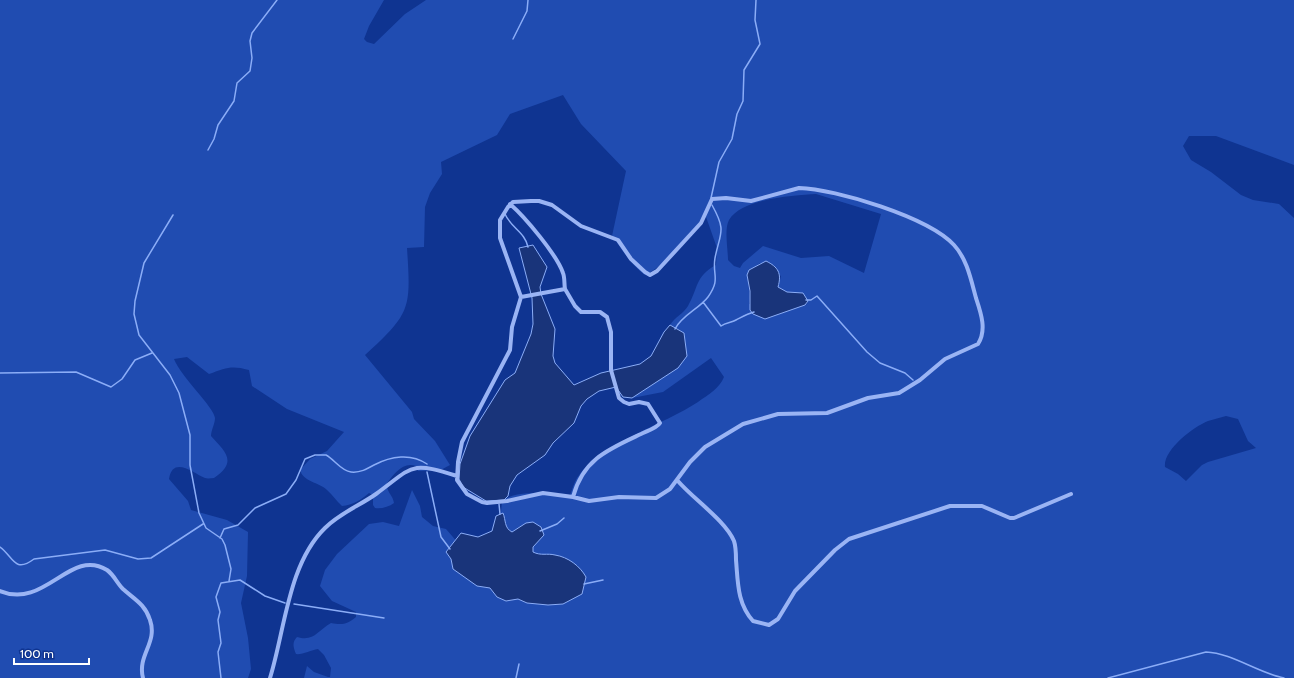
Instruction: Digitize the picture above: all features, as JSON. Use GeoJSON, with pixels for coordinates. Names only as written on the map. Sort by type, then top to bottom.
{"type":"FeatureCollection","features":[{"type":"Feature","properties":{"kind":"street"},"geometry":{"type":"LineString","coordinates":[[799,188],[834,194],[892,210],[934,230],[954,244],[965,261],[982,323],[983,332],[978,344],[945,359],[920,380],[899,393],[868,398],[827,413],[778,414],[743,424],[705,447],[690,462],[670,488],[656,498],[619,497],[589,501],[543,493],[507,501],[482,502],[467,494],[460,486],[457,476],[458,462],[464,438],[510,350],[512,327],[521,297],[500,238],[500,220],[510,204],[517,202],[539,201],[552,205],[581,226],[618,240],[631,259],[650,275],[657,270],[701,223],[712,199],[726,198],[751,201],[799,188]]}},
{"type":"Feature","properties":{"kind":"street"},"geometry":{"type":"LineString","coordinates":[[510,204],[528,220],[554,258],[563,273],[565,289],[575,306],[581,312],[600,312],[607,317],[611,332],[611,370],[619,398],[629,404],[639,402],[648,404],[653,409],[660,423],[610,448],[594,460],[577,482],[573,497]]}},
{"type":"Feature","properties":{"kind":"street"},"geometry":{"type":"LineString","coordinates":[[521,297],[565,289]]}},
{"type":"Feature","properties":{"kind":"street"},"geometry":{"type":"LineString","coordinates":[[270,678],[299,568],[311,544],[325,528],[341,514],[375,494],[414,467],[430,468],[457,476]]}},
{"type":"Feature","properties":{"kind":"street"},"geometry":{"type":"LineString","coordinates":[[677,480],[691,496],[717,519],[730,535],[735,548],[739,595],[742,606],[753,621],[769,625],[778,619],[795,591],[835,550],[849,539],[950,506],[982,506],[1010,518],[1014,518],[1071,494]]}},
{"type":"Feature","properties":{"kind":"street"},"geometry":{"type":"LineString","coordinates":[[0,591],[13,596],[28,594],[81,566],[94,566],[113,574],[121,587],[140,602],[151,621],[152,636],[140,666],[143,678]]}},
{"type":"Feature","properties":{"kind":"shaded area"},"geometry":{"type":"Polygon","coordinates":[[[0,0],[384,0],[369,26],[364,39],[367,42],[374,44],[405,14],[426,0],[1294,0],[1294,165],[1216,136],[1189,136],[1183,146],[1191,160],[1211,172],[1241,195],[1253,200],[1279,204],[1294,218],[1294,678],[304,678],[307,666],[314,672],[328,677],[330,677],[331,668],[324,655],[318,649],[296,654],[294,649],[294,641],[297,637],[312,637],[331,623],[344,624],[350,622],[356,617],[356,612],[332,601],[320,586],[325,570],[337,554],[369,524],[383,522],[399,526],[412,490],[420,506],[422,517],[433,526],[446,529],[459,544],[499,536],[502,501],[508,497],[516,495],[534,493],[570,495],[577,478],[587,466],[601,455],[616,445],[698,402],[710,394],[724,377],[711,358],[663,392],[632,398],[645,389],[684,333],[670,325],[688,306],[698,283],[704,274],[716,265],[717,248],[705,214],[694,231],[662,264],[645,275],[635,267],[612,236],[626,171],[581,124],[563,95],[510,114],[497,135],[441,162],[442,174],[430,193],[425,207],[424,247],[407,248],[409,285],[405,309],[400,319],[392,329],[365,355],[412,412],[414,419],[435,441],[450,465],[437,472],[437,470],[418,471],[416,466],[411,465],[407,465],[399,469],[387,483],[394,503],[385,507],[375,508],[373,505],[373,495],[369,493],[357,502],[342,506],[324,487],[304,477],[300,470],[310,459],[327,451],[344,432],[287,409],[252,386],[249,370],[229,368],[209,374],[187,357],[174,359],[183,374],[213,413],[215,420],[211,436],[224,451],[227,456],[227,461],[222,472],[214,478],[205,478],[190,470],[179,467],[175,468],[171,472],[169,479],[188,501],[191,510],[227,520],[248,532],[247,576],[241,603],[248,638],[251,669],[248,678],[0,678],[0,0]],[[816,194],[782,197],[756,203],[735,213],[729,220],[727,228],[728,260],[734,266],[740,268],[743,263],[763,246],[801,258],[829,256],[864,273],[881,214],[816,194]],[[760,263],[750,272],[748,281],[750,297],[749,304],[796,308],[807,304],[808,301],[799,294],[787,292],[778,287],[781,276],[760,263]],[[1226,416],[1208,421],[1195,428],[1180,440],[1169,453],[1166,460],[1165,467],[1178,474],[1186,481],[1202,465],[1208,462],[1256,448],[1248,441],[1238,419],[1226,416]]]}},
{"type":"Feature","properties":{"kind":"shaded area"},"geometry":{"type":"Polygon","coordinates":[[[533,245],[547,267],[540,287],[541,294],[555,329],[553,356],[555,363],[574,385],[601,373],[640,364],[651,356],[664,332],[670,325],[684,333],[687,356],[678,368],[632,398],[623,397],[616,387],[599,391],[587,399],[581,406],[574,423],[553,443],[545,455],[517,475],[510,486],[508,496],[504,500],[486,501],[463,487],[459,479],[460,464],[470,436],[505,380],[515,373],[531,334],[533,324],[532,298],[519,248],[533,245]]]}},
{"type":"Feature","properties":{"kind":"shaded area"},"geometry":{"type":"Polygon","coordinates":[[[766,261],[774,266],[778,271],[780,278],[778,287],[787,292],[803,293],[808,301],[805,305],[765,319],[753,314],[750,310],[750,291],[747,275],[749,270],[766,261]]]}},
{"type":"Feature","properties":{"kind":"shaded area"},"geometry":{"type":"Polygon","coordinates":[[[503,513],[506,526],[512,532],[526,523],[533,522],[541,527],[544,535],[533,547],[533,552],[560,556],[577,566],[586,577],[582,594],[563,604],[548,605],[527,603],[518,599],[506,601],[497,597],[490,588],[477,586],[453,569],[451,559],[446,552],[461,533],[478,537],[492,531],[496,516],[503,513]]]}},
{"type":"Feature","properties":{"kind":"waterway"},"geometry":{"type":"LineString","coordinates":[[208,150],[214,139],[218,125],[234,101],[237,83],[250,71],[252,58],[250,41],[252,33],[277,0]]}},
{"type":"Feature","properties":{"kind":"waterway"},"geometry":{"type":"LineString","coordinates":[[513,39],[527,11],[528,0]]}},
{"type":"Feature","properties":{"kind":"waterway"},"geometry":{"type":"LineString","coordinates":[[711,198],[719,162],[732,139],[737,114],[743,101],[744,70],[760,44],[755,20],[756,0]]}},
{"type":"Feature","properties":{"kind":"waterway"},"geometry":{"type":"LineString","coordinates":[[675,329],[682,320],[708,297],[714,286],[714,264],[721,227],[720,221],[712,205]]}},
{"type":"Feature","properties":{"kind":"waterway"},"geometry":{"type":"LineString","coordinates":[[505,214],[524,237],[528,247]]}},
{"type":"Feature","properties":{"kind":"waterway"},"geometry":{"type":"LineString","coordinates":[[173,215],[144,263],[135,301],[134,314],[139,335],[170,375],[179,393],[190,435],[190,465],[199,513],[206,528],[222,539],[225,545],[231,569],[229,581]]}},
{"type":"Feature","properties":{"kind":"waterway"},"geometry":{"type":"LineString","coordinates":[[806,300],[811,300],[817,296],[867,352],[880,363],[905,373],[913,380]]}},
{"type":"Feature","properties":{"kind":"waterway"},"geometry":{"type":"LineString","coordinates":[[703,302],[721,326],[754,312]]}},
{"type":"Feature","properties":{"kind":"waterway"},"geometry":{"type":"LineString","coordinates":[[0,373],[76,372],[111,387],[122,379],[135,360],[152,353]]}},
{"type":"Feature","properties":{"kind":"waterway"},"geometry":{"type":"LineString","coordinates":[[220,538],[224,529],[238,525],[255,508],[286,494],[296,480],[305,459],[315,455],[326,455],[341,467],[351,472],[360,471],[381,462],[401,457],[414,458],[427,464]]}},
{"type":"Feature","properties":{"kind":"waterway"},"geometry":{"type":"LineString","coordinates":[[427,472],[441,537],[450,549]]}},
{"type":"Feature","properties":{"kind":"waterway"},"geometry":{"type":"LineString","coordinates":[[499,504],[500,514]]}},
{"type":"Feature","properties":{"kind":"waterway"},"geometry":{"type":"LineString","coordinates":[[540,531],[557,524],[564,518]]}},
{"type":"Feature","properties":{"kind":"waterway"},"geometry":{"type":"LineString","coordinates":[[0,547],[14,562],[22,565],[34,559],[105,550],[138,559],[151,558],[203,524]]}},
{"type":"Feature","properties":{"kind":"waterway"},"geometry":{"type":"LineString","coordinates":[[221,678],[218,652],[221,643],[218,620],[220,612],[216,597],[221,583],[240,580],[265,596],[285,603]]}},
{"type":"Feature","properties":{"kind":"waterway"},"geometry":{"type":"LineString","coordinates":[[584,584],[603,580]]}},
{"type":"Feature","properties":{"kind":"waterway"},"geometry":{"type":"LineString","coordinates":[[294,604],[384,618]]}},
{"type":"Feature","properties":{"kind":"waterway"},"geometry":{"type":"LineString","coordinates":[[1108,678],[1206,652],[1226,656],[1264,672],[1284,678]]}},
{"type":"Feature","properties":{"kind":"waterway"},"geometry":{"type":"LineString","coordinates":[[516,678],[519,664]]}}]}
